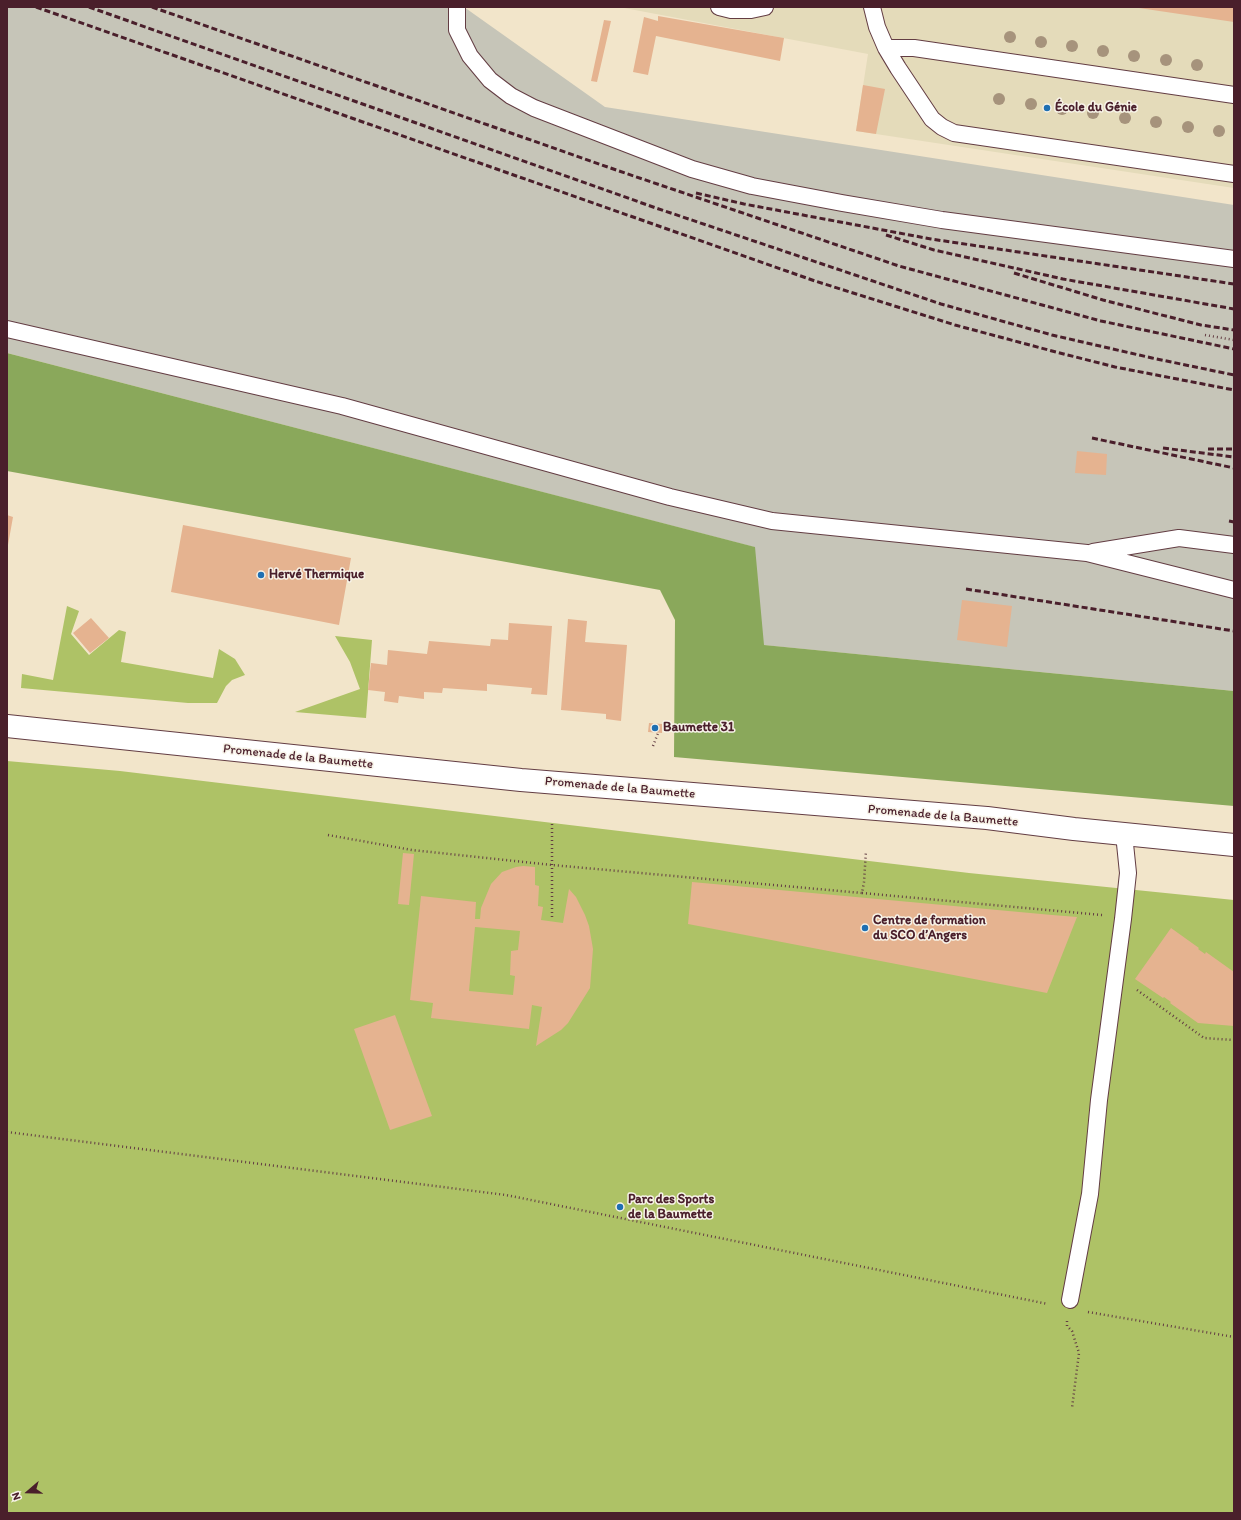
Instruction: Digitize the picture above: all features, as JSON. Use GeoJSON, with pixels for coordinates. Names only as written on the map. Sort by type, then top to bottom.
{"type":"FeatureCollection","features":[{"type":"Feature","properties":{"kind":"street","name":"Promenade de la Baumette"},"geometry":{"type":"LineString","coordinates":[[7,726],[521,780],[987,818],[1124,834],[1234,844]]}},
{"type":"Feature","properties":{"kind":"lane"},"geometry":{"type":"LineString","coordinates":[[457,7],[457,30],[470,56],[490,80],[511,96],[534,108],[692,169],[752,186],[850,205],[942,220],[1234,259]]}},
{"type":"Feature","properties":{"kind":"lane"},"geometry":{"type":"LineString","coordinates":[[719,7],[731,10],[751,10],[765,7]]}},
{"type":"Feature","properties":{"kind":"lane"},"geometry":{"type":"LineString","coordinates":[[868,7],[872,7],[876,27],[886,48],[932,119],[942,127],[954,133],[1234,174]]}},
{"type":"Feature","properties":{"kind":"lane"},"geometry":{"type":"LineString","coordinates":[[886,48],[914,48],[1234,95]]}},
{"type":"Feature","properties":{"kind":"lane"},"geometry":{"type":"LineString","coordinates":[[7,329],[342,406],[670,497],[772,521],[1087,553],[1234,590]]}},
{"type":"Feature","properties":{"kind":"lane"},"geometry":{"type":"LineString","coordinates":[[1087,553],[1179,538],[1234,545]]}},
{"type":"Feature","properties":{"kind":"lane"},"geometry":{"type":"LineString","coordinates":[[1069,1304],[1090,1194],[1115,974],[1123,919],[1128,873],[1124,834]]}},
{"type":"Feature","properties":{"kind":"path"},"geometry":{"type":"LineString","coordinates":[[1205,335],[1234,340]]}},
{"type":"Feature","properties":{"kind":"path"},"geometry":{"type":"LineString","coordinates":[[653,746],[658,733]]}},
{"type":"Feature","properties":{"kind":"path"},"geometry":{"type":"LineString","coordinates":[[552,824],[552,917]]}},
{"type":"Feature","properties":{"kind":"path"},"geometry":{"type":"LineString","coordinates":[[328,835],[412,850],[552,865],[1087,913],[1123,919]]}},
{"type":"Feature","properties":{"kind":"path"},"geometry":{"type":"LineString","coordinates":[[862,893],[866,851]]}},
{"type":"Feature","properties":{"kind":"path"},"geometry":{"type":"LineString","coordinates":[[1115,974],[1204,1038],[1234,1040]]}},
{"type":"Feature","properties":{"kind":"path"},"geometry":{"type":"LineString","coordinates":[[7,1132],[506,1195],[1234,1337]]}},
{"type":"Feature","properties":{"kind":"path"},"geometry":{"type":"LineString","coordinates":[[1069,1304],[1067,1326],[1072,1331],[1079,1353],[1072,1408]]}},
{"type":"Feature","properties":{"kind":"shaded area"},"geometry":{"type":"Polygon","coordinates":[[[7,7],[464,7],[605,107],[1234,205],[1234,691],[763,645],[754,547],[7,353],[7,7]]]}},
{"type":"Feature","properties":{"kind":"shaded area","name":"École du Génie"},"geometry":{"type":"Polygon","coordinates":[[[619,7],[1234,7],[1234,188],[856,131],[868,54],[619,7]]]}},
{"type":"Feature","properties":{"kind":"green space"},"geometry":{"type":"Polygon","coordinates":[[[7,353],[755,547],[764,645],[1234,691],[1234,806],[674,757],[675,620],[660,590],[7,471],[7,353]]]}},
{"type":"Feature","properties":{"kind":"green space"},"geometry":{"type":"Polygon","coordinates":[[[67,606],[79,611],[71,634],[89,655],[119,630],[126,632],[121,662],[213,678],[219,649],[235,659],[245,675],[232,680],[226,686],[217,703],[188,703],[21,688],[22,674],[53,680],[67,606]]]}},
{"type":"Feature","properties":{"kind":"green space"},"geometry":{"type":"Polygon","coordinates":[[[335,636],[372,640],[366,718],[295,712],[360,689],[350,662],[335,636]]]}},
{"type":"Feature","properties":{"kind":"green space","name":"Parc des Sports de la Baumette"},"geometry":{"type":"Polygon","coordinates":[[[7,761],[120,771],[969,873],[1234,900],[1234,1513],[7,1513],[7,761]]]}},
{"type":"Feature","properties":{"kind":"building"},"geometry":{"type":"Polygon","coordinates":[[[1234,7],[1234,22],[1139,8],[1234,7]]]}},
{"type":"Feature","properties":{"kind":"building"},"geometry":{"type":"Polygon","coordinates":[[[658,16],[784,38],[780,61],[656,36],[648,75],[633,72],[644,17],[658,21],[658,16]]]}},
{"type":"Feature","properties":{"kind":"building"},"geometry":{"type":"Polygon","coordinates":[[[604,20],[611,21],[597,82],[591,81],[604,20]]]}},
{"type":"Feature","properties":{"kind":"building"},"geometry":{"type":"Polygon","coordinates":[[[863,85],[885,89],[876,134],[856,131],[863,85]]]}},
{"type":"Feature","properties":{"kind":"building"},"geometry":{"type":"Polygon","coordinates":[[[1077,451],[1107,454],[1106,475],[1075,473],[1077,451]]]}},
{"type":"Feature","properties":{"kind":"building"},"geometry":{"type":"Polygon","coordinates":[[[7,515],[13,517],[8,545],[7,545],[7,515]]]}},
{"type":"Feature","properties":{"kind":"building","name":"Hervé Thermique"},"geometry":{"type":"Polygon","coordinates":[[[183,525],[351,558],[339,625],[171,592],[183,525]]]}},
{"type":"Feature","properties":{"kind":"building"},"geometry":{"type":"Polygon","coordinates":[[[962,600],[1012,606],[1007,647],[957,640],[962,600]]]}},
{"type":"Feature","properties":{"kind":"building"},"geometry":{"type":"Polygon","coordinates":[[[91,618],[109,638],[90,653],[73,633],[91,618]]]}},
{"type":"Feature","properties":{"kind":"building"},"geometry":{"type":"Polygon","coordinates":[[[568,619],[587,621],[585,642],[627,645],[621,721],[606,719],[606,714],[561,710],[568,619]]]}},
{"type":"Feature","properties":{"kind":"building"},"geometry":{"type":"Polygon","coordinates":[[[509,623],[552,626],[547,695],[531,694],[532,688],[487,684],[487,691],[443,688],[442,693],[424,692],[424,699],[399,696],[398,703],[384,701],[385,692],[368,690],[371,663],[387,665],[388,650],[427,654],[429,641],[490,646],[491,639],[508,640],[509,623]]]}},
{"type":"Feature","properties":{"kind":"building","name":"Baumette 31"},"geometry":{"type":"Polygon","coordinates":[[[649,723],[662,724],[662,733],[648,732],[649,723]]]}},
{"type":"Feature","properties":{"kind":"building"},"geometry":{"type":"Polygon","coordinates":[[[403,853],[414,854],[409,905],[398,904],[403,853]]]}},
{"type":"Feature","properties":{"kind":"building"},"geometry":{"type":"Polygon","coordinates":[[[516,867],[535,867],[535,885],[539,886],[538,906],[543,907],[541,920],[563,923],[569,889],[576,897],[585,915],[589,926],[593,949],[590,988],[568,1023],[561,1030],[536,1046],[542,1007],[532,1005],[529,1029],[431,1018],[433,1003],[410,1000],[421,896],[476,902],[475,919],[480,919],[481,908],[491,884],[502,872],[516,867]],[[475,927],[469,991],[513,995],[515,976],[510,975],[511,951],[518,950],[520,931],[475,927]]]}},
{"type":"Feature","properties":{"kind":"building"},"geometry":{"type":"Polygon","coordinates":[[[692,882],[1077,917],[1047,993],[688,924],[692,882]]]}},
{"type":"Feature","properties":{"kind":"building"},"geometry":{"type":"Polygon","coordinates":[[[1171,928],[1205,954],[1206,952],[1234,972],[1234,1026],[1198,1023],[1164,997],[1163,998],[1135,979],[1171,928]]]}},
{"type":"Feature","properties":{"kind":"building"},"geometry":{"type":"Polygon","coordinates":[[[395,1015],[432,1116],[390,1130],[354,1029],[395,1015]]]}},
{"type":"Feature","properties":{"kind":"railway"},"geometry":{"type":"LineString","coordinates":[[36,7],[815,281],[955,325],[1056,352],[1115,367],[1234,390]]}},
{"type":"Feature","properties":{"kind":"railway"},"geometry":{"type":"LineString","coordinates":[[89,7],[656,208],[941,304],[1052,335],[1234,375]]}},
{"type":"Feature","properties":{"kind":"railway"},"geometry":{"type":"LineString","coordinates":[[152,7],[619,171],[899,266],[1101,321],[1234,349]]}},
{"type":"Feature","properties":{"kind":"railway"},"geometry":{"type":"LineString","coordinates":[[696,193],[744,204],[931,239],[1234,284]]}},
{"type":"Feature","properties":{"kind":"railway"},"geometry":{"type":"LineString","coordinates":[[886,235],[934,250],[1063,279],[1234,309]]}},
{"type":"Feature","properties":{"kind":"railway"},"geometry":{"type":"LineString","coordinates":[[1014,273],[1103,300],[1201,325],[1234,330]]}},
{"type":"Feature","properties":{"kind":"railway"},"geometry":{"type":"LineString","coordinates":[[1092,438],[1234,468]]}},
{"type":"Feature","properties":{"kind":"railway"},"geometry":{"type":"LineString","coordinates":[[1163,448],[1234,457]]}},
{"type":"Feature","properties":{"kind":"railway"},"geometry":{"type":"LineString","coordinates":[[1208,449],[1234,449]]}},
{"type":"Feature","properties":{"kind":"railway"},"geometry":{"type":"LineString","coordinates":[[1229,521],[1234,522]]}},
{"type":"Feature","properties":{"kind":"railway"},"geometry":{"type":"LineString","coordinates":[[966,589],[1234,631]]}},
{"type":"Feature","properties":{"kind":"place","name":"École du Génie"},"geometry":{"type":"Point","coordinates":[1047,108]}},
{"type":"Feature","properties":{"kind":"place","name":"Hervé Thermique"},"geometry":{"type":"Point","coordinates":[261,575]}},
{"type":"Feature","properties":{"kind":"place","name":"Baumette 31"},"geometry":{"type":"Point","coordinates":[655,728]}},
{"type":"Feature","properties":{"kind":"place","name":"Centre de formation du SCO d’Angers"},"geometry":{"type":"Point","coordinates":[865,928]}},
{"type":"Feature","properties":{"kind":"place","name":"Parc des Sports de la Baumette"},"geometry":{"type":"Point","coordinates":[620,1207]}}]}
